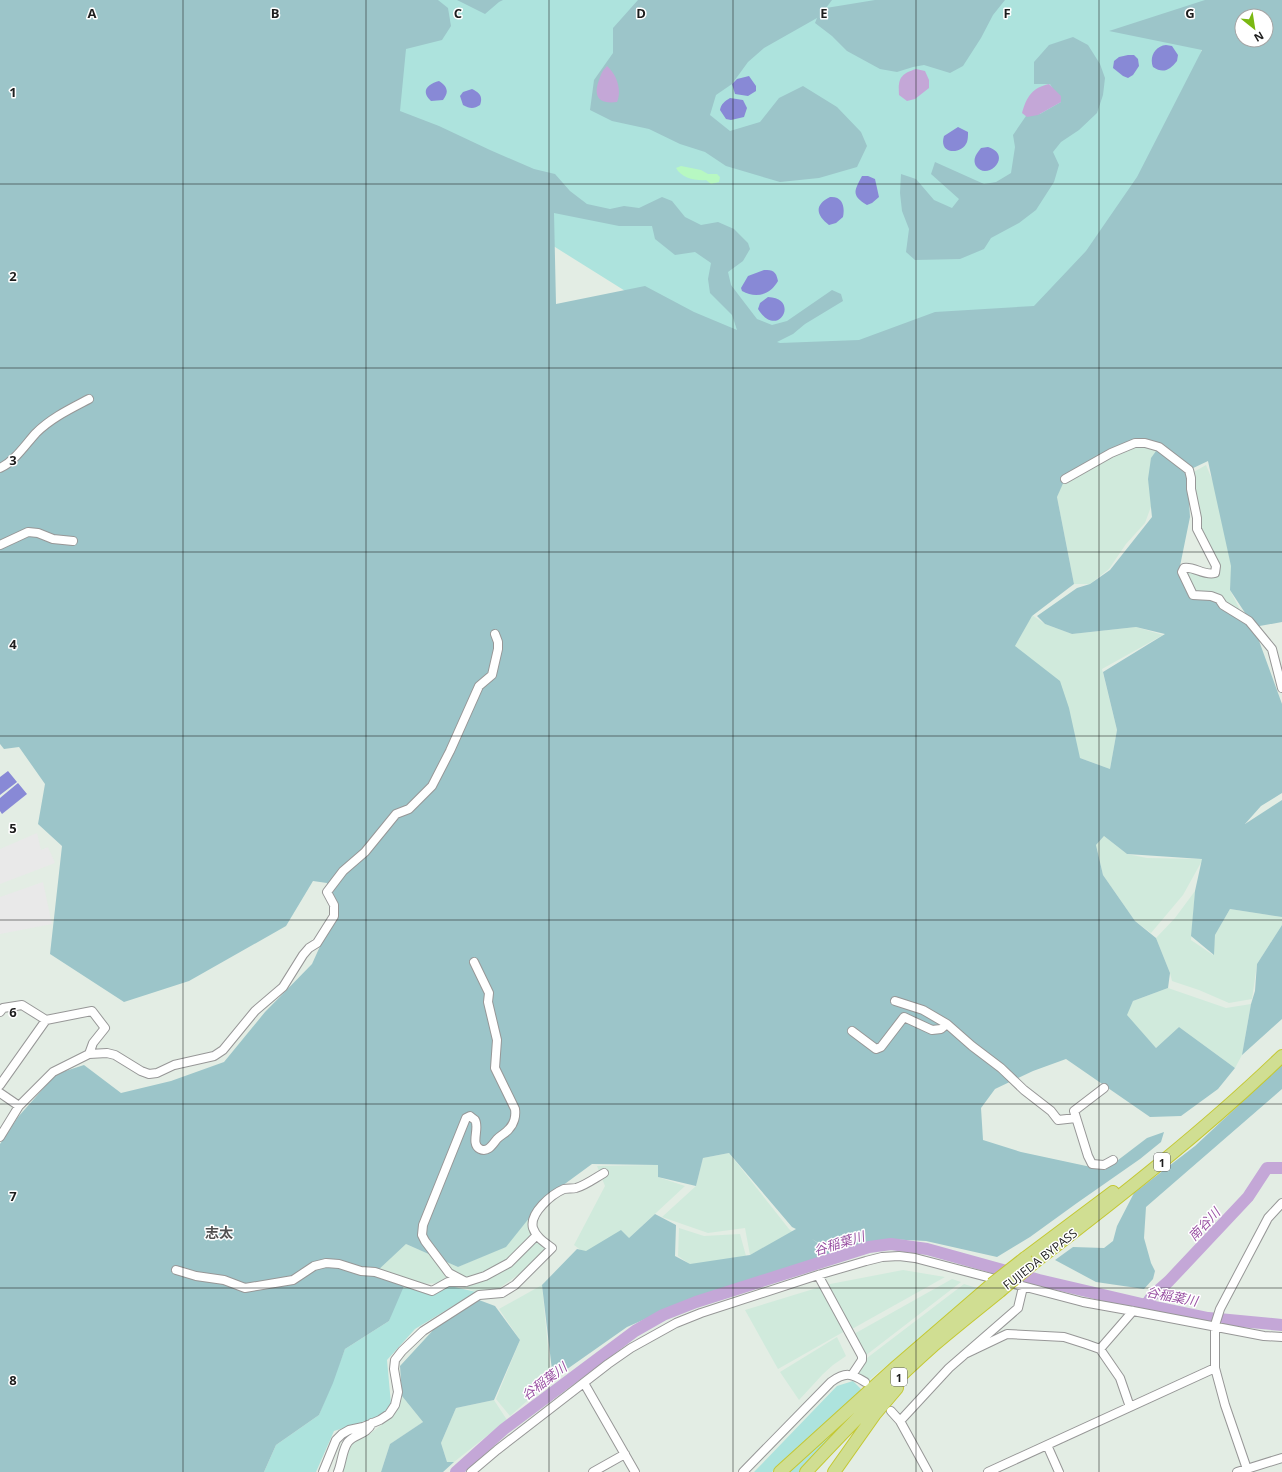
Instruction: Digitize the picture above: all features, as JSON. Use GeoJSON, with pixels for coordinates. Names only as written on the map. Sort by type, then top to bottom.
{"type":"FeatureCollection","features":[{"type":"Feature","properties":{"kind":"highway","name":"FUJIEDA BYPASS"},"geometry":{"type":"LineString","coordinates":[[806,1472],[872,1404],[996,1288],[1030,1260],[1104,1209],[1211,1120],[1282,1056]]}},
{"type":"Feature","properties":{"kind":"highway","name":"1"},"geometry":{"type":"LineString","coordinates":[[780,1472],[897,1366],[996,1288]]}},
{"type":"Feature","properties":{"kind":"highway","name":"1"},"geometry":{"type":"LineString","coordinates":[[834,1472],[875,1414],[935,1345]]}},
{"type":"Feature","properties":{"kind":"street"},"geometry":{"type":"LineString","coordinates":[[0,468],[19,452],[36,433],[51,420],[89,399]]}},
{"type":"Feature","properties":{"kind":"street"},"geometry":{"type":"LineString","coordinates":[[1065,479],[1111,453],[1135,443],[1145,443],[1159,448],[1189,470],[1198,530],[1216,566],[1216,570],[1215,573],[1211,574],[1188,567],[1184,568],[1182,572],[1193,595],[1210,596],[1219,599],[1223,604],[1249,621],[1259,632],[1272,650],[1282,688]]}},
{"type":"Feature","properties":{"kind":"street"},"geometry":{"type":"LineString","coordinates":[[0,545],[28,532],[38,533],[53,539],[73,541]]}},
{"type":"Feature","properties":{"kind":"street"},"geometry":{"type":"LineString","coordinates":[[0,1137],[19,1106],[53,1072],[89,1054],[107,1053],[115,1055],[141,1071],[149,1074],[214,1056],[223,1050],[255,1011],[283,987],[309,948],[317,943],[334,916],[334,905],[327,892],[343,871],[365,852],[396,814],[409,809],[432,786],[450,751],[479,686],[492,675],[498,649],[498,642],[495,634]]}},
{"type":"Feature","properties":{"kind":"street"},"geometry":{"type":"LineString","coordinates":[[466,1282],[449,1273],[425,1241],[422,1235],[423,1225],[466,1118],[470,1116],[475,1120],[475,1142],[477,1147],[485,1150],[492,1146],[497,1139],[510,1129],[516,1116],[515,1109],[496,1068],[497,1040],[488,1002],[489,993],[474,962]]}},
{"type":"Feature","properties":{"kind":"street"},"geometry":{"type":"LineString","coordinates":[[895,1001],[923,1010],[947,1024],[972,1046],[1001,1068],[1024,1090],[1051,1111],[1058,1120],[1076,1118]]}},
{"type":"Feature","properties":{"kind":"street"},"geometry":{"type":"LineString","coordinates":[[0,1012],[3,1008],[22,1005],[46,1020],[92,1011],[105,1028],[93,1043],[89,1054]]}},
{"type":"Feature","properties":{"kind":"street"},"geometry":{"type":"LineString","coordinates":[[852,1032],[876,1049],[881,1047],[904,1017],[932,1030],[941,1029],[947,1024]]}},
{"type":"Feature","properties":{"kind":"street"},"geometry":{"type":"LineString","coordinates":[[0,1085],[46,1020]]}},
{"type":"Feature","properties":{"kind":"street"},"geometry":{"type":"LineString","coordinates":[[1104,1088],[1074,1111],[1088,1156],[1092,1164],[1104,1165],[1113,1160]]}},
{"type":"Feature","properties":{"kind":"street"},"geometry":{"type":"LineString","coordinates":[[0,1093],[19,1106]]}},
{"type":"Feature","properties":{"kind":"street"},"geometry":{"type":"LineString","coordinates":[[323,1472],[336,1440],[342,1434],[349,1430],[380,1420],[389,1414],[395,1405],[398,1392],[394,1369],[395,1360],[402,1352],[423,1331],[479,1295],[502,1292],[515,1285],[552,1248],[537,1235],[532,1226],[533,1218],[540,1207],[551,1197],[563,1190],[568,1188],[575,1189],[604,1173]]}},
{"type":"Feature","properties":{"kind":"street"},"geometry":{"type":"LineString","coordinates":[[1247,1469],[1225,1405],[1215,1368],[1215,1326],[1220,1308],[1268,1218],[1282,1202]]}},
{"type":"Feature","properties":{"kind":"street"},"geometry":{"type":"LineString","coordinates":[[176,1270],[196,1276],[224,1280],[245,1288],[293,1280],[314,1266],[326,1263],[339,1264],[361,1271],[375,1272],[432,1291],[448,1282],[466,1282],[485,1276],[509,1263],[537,1235]]}},
{"type":"Feature","properties":{"kind":"street"},"geometry":{"type":"LineString","coordinates":[[471,1472],[608,1364],[631,1348],[676,1324],[701,1313],[866,1260],[882,1257],[900,1256],[915,1258],[1084,1302],[1264,1336],[1282,1337]]}},
{"type":"Feature","properties":{"kind":"street"},"geometry":{"type":"LineString","coordinates":[[818,1275],[862,1356],[862,1360],[852,1375]]}},
{"type":"Feature","properties":{"kind":"street"},"geometry":{"type":"LineString","coordinates":[[900,1421],[949,1368],[1018,1308],[1022,1287]]}},
{"type":"Feature","properties":{"kind":"street"},"geometry":{"type":"LineString","coordinates":[[1100,1349],[1133,1311]]}},
{"type":"Feature","properties":{"kind":"street"},"geometry":{"type":"LineString","coordinates":[[965,1354],[1007,1334],[1064,1337],[1100,1349],[1120,1378],[1130,1407]]}},
{"type":"Feature","properties":{"kind":"street"},"geometry":{"type":"LineString","coordinates":[[988,1472],[1215,1368]]}},
{"type":"Feature","properties":{"kind":"street"},"geometry":{"type":"LineString","coordinates":[[743,1472],[831,1382],[840,1375],[852,1375],[865,1382]]}},
{"type":"Feature","properties":{"kind":"street"},"geometry":{"type":"LineString","coordinates":[[584,1383],[635,1472]]}},
{"type":"Feature","properties":{"kind":"street"},"geometry":{"type":"LineString","coordinates":[[891,1411],[900,1421],[928,1472]]}},
{"type":"Feature","properties":{"kind":"street"},"geometry":{"type":"LineString","coordinates":[[338,1472],[348,1442],[356,1436],[369,1430],[372,1423]]}},
{"type":"Feature","properties":{"kind":"street"},"geometry":{"type":"LineString","coordinates":[[1047,1445],[1060,1472]]}},
{"type":"Feature","properties":{"kind":"street"},"geometry":{"type":"LineString","coordinates":[[593,1472],[625,1454]]}},
{"type":"Feature","properties":{"kind":"street"},"geometry":{"type":"LineString","coordinates":[[1237,1472],[1282,1458]]}},
{"type":"Feature","properties":{"kind":"shaded area"},"geometry":{"type":"Polygon","coordinates":[[[0,0],[438,0],[448,8],[451,26],[442,40],[406,49],[400,111],[439,126],[534,169],[555,174],[570,191],[587,204],[610,209],[624,206],[639,208],[662,197],[672,201],[685,217],[701,225],[718,222],[734,229],[748,243],[750,249],[743,261],[728,272],[731,285],[757,319],[772,325],[787,321],[832,290],[841,294],[843,301],[805,324],[793,334],[777,342],[780,343],[859,340],[935,312],[1034,306],[1086,251],[1137,177],[1202,50],[1109,31],[1205,0],[1282,0],[1282,622],[1254,627],[1282,704],[1282,793],[1261,806],[1245,824],[1282,800],[1282,917],[1230,909],[1215,935],[1214,955],[1191,936],[1195,891],[1202,859],[1127,854],[1104,836],[1096,845],[1103,875],[1135,921],[1156,938],[1170,973],[1168,988],[1133,1001],[1127,1015],[1156,1048],[1179,1027],[1235,1068],[1218,1089],[1181,1116],[1150,1117],[1066,1059],[1033,1071],[995,1089],[981,1108],[983,1140],[1021,1152],[1105,1170],[1147,1138],[1164,1132],[1161,1142],[1140,1159],[1030,1237],[997,1257],[926,1241],[887,1239],[847,1248],[825,1247],[812,1239],[832,1253],[691,1299],[627,1327],[553,1379],[542,1285],[577,1249],[586,1251],[621,1230],[629,1238],[655,1214],[676,1225],[675,1256],[690,1264],[750,1255],[796,1229],[792,1227],[729,1153],[703,1158],[696,1186],[658,1177],[658,1165],[592,1164],[536,1205],[530,1217],[506,1247],[458,1267],[406,1244],[376,1272],[404,1286],[389,1321],[345,1349],[333,1383],[319,1415],[276,1445],[264,1472],[0,1472],[0,1144],[18,1117],[56,1074],[84,1065],[121,1093],[171,1081],[224,1062],[265,1012],[312,964],[331,922],[327,883],[313,881],[286,926],[189,981],[124,1002],[50,954],[62,846],[38,824],[45,784],[19,747],[4,749],[0,744],[0,0]],[[554,213],[556,304],[645,286],[694,312],[737,330],[732,315],[710,293],[708,279],[711,263],[695,252],[675,255],[655,239],[652,226],[619,226],[554,213]],[[1135,443],[1065,479],[1057,497],[1074,584],[1032,616],[1015,646],[1060,681],[1069,708],[1080,758],[1110,769],[1117,730],[1103,672],[1165,634],[1136,627],[1072,634],[1045,624],[1037,616],[1077,588],[1090,584],[1110,570],[1152,517],[1148,479],[1151,458],[1161,444],[1135,443]],[[1208,461],[1187,470],[1190,517],[1179,571],[1193,598],[1215,596],[1253,625],[1230,590],[1231,566],[1208,461]]]}},
{"type":"Feature","properties":{"kind":"shaded area"},"geometry":{"type":"Polygon","coordinates":[[[259,0],[1218,0],[1168,153],[1050,322],[753,371],[416,160],[259,0]]]}},
{"type":"Feature","properties":{"kind":"shaded area"},"geometry":{"type":"Polygon","coordinates":[[[457,0],[503,0],[485,14],[457,0]]]}},
{"type":"Feature","properties":{"kind":"shaded area"},"geometry":{"type":"Polygon","coordinates":[[[638,0],[832,0],[826,8],[875,0],[1005,0],[993,15],[981,38],[963,66],[950,73],[924,65],[897,72],[880,69],[847,51],[832,36],[815,23],[817,18],[764,48],[748,62],[732,84],[716,95],[710,115],[730,131],[760,122],[779,98],[803,86],[837,107],[861,132],[867,146],[857,167],[819,178],[780,182],[726,166],[705,152],[680,144],[649,129],[612,121],[590,110],[594,80],[613,53],[613,28],[638,0]]]}},
{"type":"Feature","properties":{"kind":"shaded area"},"geometry":{"type":"Polygon","coordinates":[[[1073,37],[1088,45],[1100,64],[1105,78],[1103,95],[1097,113],[1079,130],[1061,142],[1053,152],[1059,165],[1054,182],[1036,210],[1019,223],[991,238],[984,249],[960,259],[915,260],[906,252],[909,229],[902,211],[900,193],[901,174],[916,179],[934,200],[952,208],[959,199],[931,174],[935,162],[984,184],[996,182],[1011,173],[1015,147],[1013,135],[1026,116],[1040,114],[1061,102],[1050,84],[1034,84],[1034,62],[1049,45],[1073,37]]]}},
{"type":"Feature","properties":{"kind":"shaded area"},"geometry":{"type":"Polygon","coordinates":[[[1166,45],[1172,46],[1178,55],[1177,61],[1172,67],[1163,71],[1153,67],[1152,56],[1159,47],[1166,45]]]}},
{"type":"Feature","properties":{"kind":"shaded area"},"geometry":{"type":"Polygon","coordinates":[[[1134,55],[1138,59],[1139,66],[1133,75],[1128,78],[1113,68],[1114,61],[1119,57],[1134,55]]]}},
{"type":"Feature","properties":{"kind":"shaded area"},"geometry":{"type":"Polygon","coordinates":[[[607,66],[618,83],[619,93],[617,102],[603,101],[598,97],[598,83],[603,70],[607,66]]]}},
{"type":"Feature","properties":{"kind":"shaded area"},"geometry":{"type":"Polygon","coordinates":[[[916,69],[925,71],[929,80],[929,88],[915,99],[907,101],[899,95],[900,81],[903,75],[916,69]]]}},
{"type":"Feature","properties":{"kind":"shaded area"},"geometry":{"type":"Polygon","coordinates":[[[749,76],[756,86],[756,91],[748,96],[735,94],[732,84],[737,79],[749,76]]]}},
{"type":"Feature","properties":{"kind":"shaded area"},"geometry":{"type":"Polygon","coordinates":[[[439,81],[444,85],[447,92],[443,100],[431,101],[426,94],[427,88],[439,81]]]}},
{"type":"Feature","properties":{"kind":"shaded area"},"geometry":{"type":"Polygon","coordinates":[[[1049,84],[1061,96],[1061,102],[1038,115],[1027,117],[1022,113],[1028,97],[1034,90],[1049,84]]]}},
{"type":"Feature","properties":{"kind":"shaded area"},"geometry":{"type":"Polygon","coordinates":[[[472,89],[479,93],[481,99],[480,105],[472,108],[463,105],[460,96],[463,92],[472,89]]]}},
{"type":"Feature","properties":{"kind":"shaded area"},"geometry":{"type":"Polygon","coordinates":[[[730,98],[743,100],[747,108],[744,117],[731,120],[726,119],[720,110],[721,106],[730,98]]]}},
{"type":"Feature","properties":{"kind":"shaded area"},"geometry":{"type":"Polygon","coordinates":[[[958,127],[968,132],[967,142],[956,151],[947,150],[944,147],[944,136],[958,127]]]}},
{"type":"Feature","properties":{"kind":"shaded area"},"geometry":{"type":"Polygon","coordinates":[[[988,147],[995,151],[999,156],[999,161],[996,166],[986,171],[981,170],[976,166],[975,159],[981,148],[988,147]]]}},
{"type":"Feature","properties":{"kind":"shaded area"},"geometry":{"type":"Polygon","coordinates":[[[862,176],[868,176],[875,179],[879,197],[867,205],[856,195],[857,185],[862,176]]]}},
{"type":"Feature","properties":{"kind":"shaded area"},"geometry":{"type":"Polygon","coordinates":[[[830,197],[838,198],[840,200],[844,213],[843,217],[836,223],[829,225],[821,218],[819,214],[819,207],[821,203],[830,197]]]}},
{"type":"Feature","properties":{"kind":"shaded area"},"geometry":{"type":"Polygon","coordinates":[[[764,270],[774,272],[777,278],[778,281],[771,290],[757,295],[752,295],[742,291],[741,288],[748,276],[764,270]]]}},
{"type":"Feature","properties":{"kind":"shaded area"},"geometry":{"type":"Polygon","coordinates":[[[768,297],[778,299],[783,304],[785,310],[779,320],[773,321],[766,318],[758,309],[760,303],[768,297]]]}},
{"type":"Feature","properties":{"kind":"shaded area"},"geometry":{"type":"Polygon","coordinates":[[[1135,446],[1159,447],[1152,504],[1145,523],[1126,544],[1109,569],[1090,584],[1074,584],[1057,497],[1062,483],[1135,446]]]}},
{"type":"Feature","properties":{"kind":"shaded area"},"geometry":{"type":"Polygon","coordinates":[[[1206,465],[1214,484],[1232,569],[1230,590],[1244,618],[1195,595],[1182,572],[1188,567],[1216,571],[1199,533],[1192,473],[1206,465]]]}},
{"type":"Feature","properties":{"kind":"shaded area"},"geometry":{"type":"Polygon","coordinates":[[[1032,615],[1045,624],[1072,634],[1136,627],[1163,635],[1102,669],[1117,730],[1110,769],[1080,758],[1015,646],[1032,615]]]}},
{"type":"Feature","properties":{"kind":"shaded area"},"geometry":{"type":"Polygon","coordinates":[[[8,771],[17,782],[0,795],[0,777],[8,771]]]}},
{"type":"Feature","properties":{"kind":"shaded area"},"geometry":{"type":"Polygon","coordinates":[[[18,783],[27,794],[2,814],[0,811],[0,798],[18,783]]]}},
{"type":"Feature","properties":{"kind":"shaded area"},"geometry":{"type":"Polygon","coordinates":[[[37,833],[41,850],[48,847],[55,863],[0,884],[0,849],[37,833]]]}},
{"type":"Feature","properties":{"kind":"shaded area"},"geometry":{"type":"Polygon","coordinates":[[[1104,836],[1127,854],[1147,858],[1203,859],[1183,895],[1151,933],[1135,921],[1103,875],[1096,845],[1104,836]]]}},
{"type":"Feature","properties":{"kind":"shaded area"},"geometry":{"type":"Polygon","coordinates":[[[43,882],[52,924],[0,934],[0,897],[43,882]]]}},
{"type":"Feature","properties":{"kind":"shaded area"},"geometry":{"type":"Polygon","coordinates":[[[1195,891],[1191,940],[1213,955],[1215,935],[1230,909],[1282,917],[1282,925],[1257,964],[1252,999],[1229,1003],[1199,990],[1172,981],[1156,938],[1175,918],[1195,891]]]}},
{"type":"Feature","properties":{"kind":"shaded area"},"geometry":{"type":"Polygon","coordinates":[[[1282,925],[1282,1019],[1242,1055],[1251,1004],[1255,991],[1257,964],[1282,925]]]}},
{"type":"Feature","properties":{"kind":"shaded area"},"geometry":{"type":"Polygon","coordinates":[[[1168,988],[1226,1008],[1251,1004],[1242,1055],[1235,1068],[1179,1027],[1156,1048],[1126,1015],[1133,1001],[1168,988]]]}},
{"type":"Feature","properties":{"kind":"shaded area"},"geometry":{"type":"Polygon","coordinates":[[[1282,1065],[1282,1089],[1146,1207],[1144,1238],[1151,1263],[1155,1271],[1153,1279],[1144,1289],[1096,1282],[1055,1260],[1073,1247],[1104,1248],[1113,1241],[1117,1226],[1134,1193],[1195,1146],[1282,1065]]]}},
{"type":"Feature","properties":{"kind":"shaded area"},"geometry":{"type":"Polygon","coordinates":[[[729,1153],[789,1229],[793,1232],[750,1255],[745,1228],[708,1233],[662,1217],[696,1186],[703,1158],[729,1153]]]}},
{"type":"Feature","properties":{"kind":"shaded area"},"geometry":{"type":"Polygon","coordinates":[[[658,1165],[658,1177],[685,1186],[629,1238],[586,1254],[574,1245],[605,1186],[597,1166],[658,1165]]]}},
{"type":"Feature","properties":{"kind":"shaded area"},"geometry":{"type":"Polygon","coordinates":[[[530,1217],[534,1235],[547,1248],[522,1272],[498,1289],[476,1292],[452,1283],[409,1284],[375,1272],[406,1244],[458,1267],[504,1247],[530,1217]]]}},
{"type":"Feature","properties":{"kind":"shaded area"},"geometry":{"type":"Polygon","coordinates":[[[679,1228],[704,1236],[740,1234],[746,1256],[694,1267],[678,1256],[679,1228]]]}},
{"type":"Feature","properties":{"kind":"shaded area"},"geometry":{"type":"Polygon","coordinates":[[[903,1270],[945,1277],[852,1329],[825,1285],[903,1270]]]}},
{"type":"Feature","properties":{"kind":"shaded area"},"geometry":{"type":"Polygon","coordinates":[[[952,1279],[961,1282],[865,1356],[854,1334],[952,1279]]]}},
{"type":"Feature","properties":{"kind":"shaded area"},"geometry":{"type":"Polygon","coordinates":[[[964,1284],[980,1289],[869,1380],[857,1373],[867,1358],[964,1284]]]}},
{"type":"Feature","properties":{"kind":"shaded area"},"geometry":{"type":"Polygon","coordinates":[[[446,1285],[476,1292],[415,1329],[387,1360],[391,1404],[381,1416],[334,1431],[316,1472],[264,1472],[276,1445],[319,1415],[345,1349],[389,1321],[400,1288],[446,1285]]]}},
{"type":"Feature","properties":{"kind":"shaded area"},"geometry":{"type":"Polygon","coordinates":[[[542,1285],[551,1380],[510,1416],[496,1399],[520,1340],[499,1309],[542,1285]]]}},
{"type":"Feature","properties":{"kind":"shaded area"},"geometry":{"type":"Polygon","coordinates":[[[820,1287],[845,1331],[778,1369],[745,1310],[820,1287]]]}},
{"type":"Feature","properties":{"kind":"shaded area"},"geometry":{"type":"Polygon","coordinates":[[[479,1300],[495,1306],[520,1340],[494,1400],[456,1408],[441,1443],[447,1462],[454,1462],[443,1472],[381,1472],[390,1444],[423,1422],[402,1396],[400,1366],[436,1327],[479,1300]]]}},
{"type":"Feature","properties":{"kind":"shaded area"},"geometry":{"type":"Polygon","coordinates":[[[837,1337],[846,1356],[823,1374],[799,1400],[780,1372],[837,1337]]]}},
{"type":"Feature","properties":{"kind":"shaded area"},"geometry":{"type":"Polygon","coordinates":[[[853,1381],[862,1390],[772,1472],[754,1472],[837,1386],[853,1381]]]}},
{"type":"Feature","properties":{"kind":"shaded area"},"geometry":{"type":"Polygon","coordinates":[[[402,1396],[423,1422],[390,1444],[381,1472],[341,1472],[351,1442],[367,1436],[393,1416],[402,1396]]]}},
{"type":"Feature","properties":{"kind":"shaded area"},"geometry":{"type":"Polygon","coordinates":[[[494,1400],[507,1420],[454,1462],[447,1462],[441,1443],[456,1408],[494,1400]]]}},
{"type":"Feature","properties":{"kind":"shaded area"},"geometry":{"type":"Polygon","coordinates":[[[860,1408],[801,1472],[784,1472],[853,1409],[860,1408]]]}},
{"type":"Feature","properties":{"kind":"sand"},"geometry":{"type":"Polygon","coordinates":[[[681,166],[701,170],[708,174],[717,174],[720,177],[719,182],[711,184],[706,180],[698,180],[685,176],[676,168],[681,166]]]}},
{"type":"Feature","properties":{"kind":"waterway","name":"南谷川"},"geometry":{"type":"LineString","coordinates":[[1146,1305],[1152,1296],[1169,1281],[1248,1197],[1267,1168],[1282,1168]]}},
{"type":"Feature","properties":{"kind":"waterway","name":"谷稲葉川"},"geometry":{"type":"LineString","coordinates":[[456,1472],[504,1429],[635,1331],[663,1315],[696,1302],[869,1247],[891,1244],[927,1249],[1039,1280],[1146,1305],[1208,1318],[1282,1325]]}},
{"type":"Feature","properties":{"kind":"district","name":"志太"},"geometry":{"type":"Point","coordinates":[219,1232]}}]}
